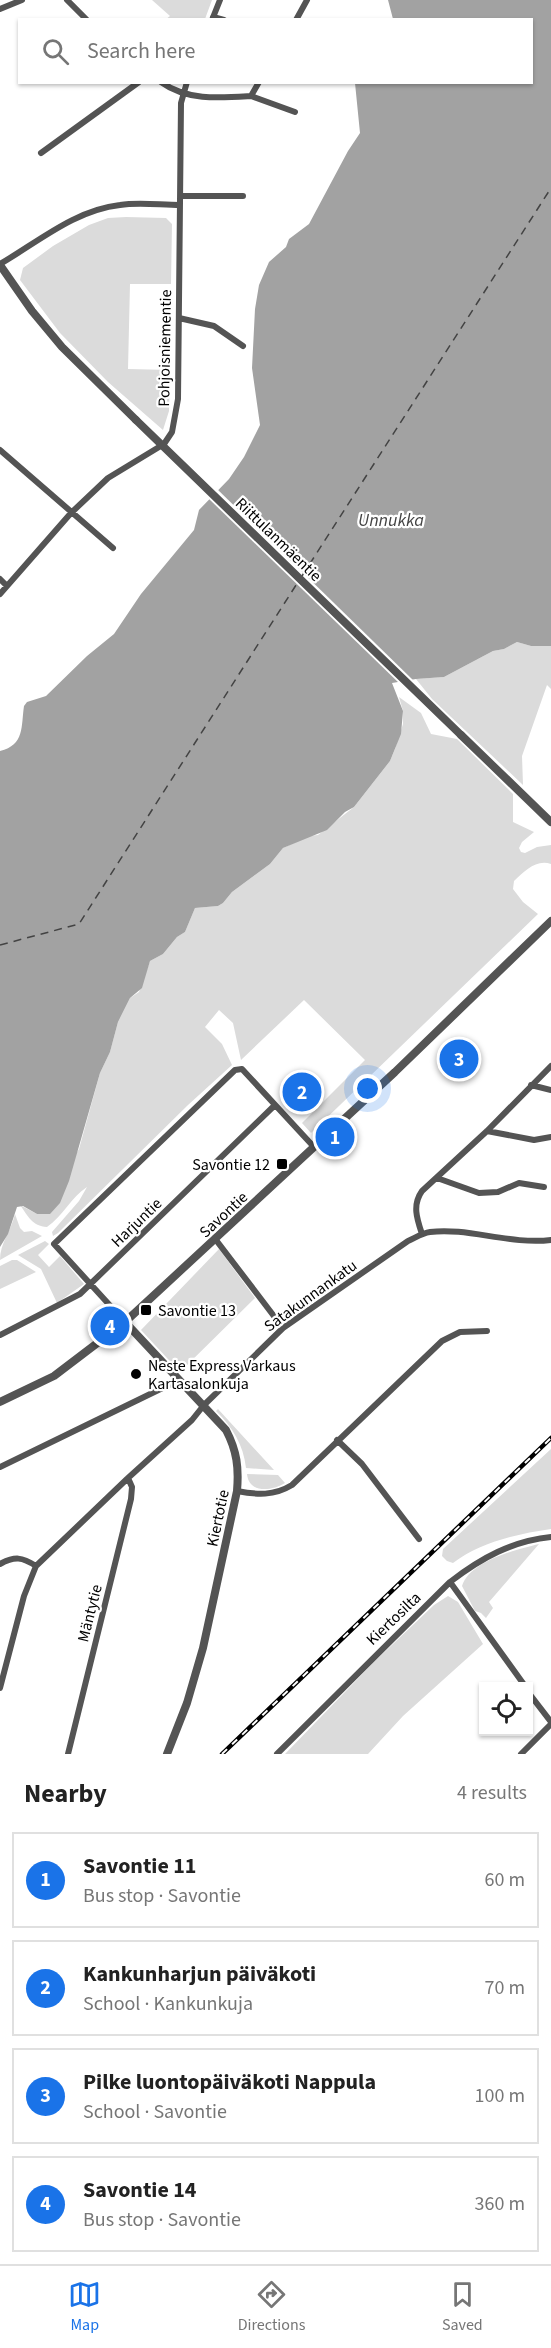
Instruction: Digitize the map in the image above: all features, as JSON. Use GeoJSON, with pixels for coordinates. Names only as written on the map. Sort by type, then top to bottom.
{"type":"FeatureCollection","features":[{"type":"Feature","properties":{"kind":"street"},"geometry":{"type":"LineString","coordinates":[[0,9],[22,0]]}},
{"type":"Feature","properties":{"kind":"street"},"geometry":{"type":"LineString","coordinates":[[67,0],[85,18]]}},
{"type":"Feature","properties":{"kind":"street"},"geometry":{"type":"LineString","coordinates":[[212,18],[220,0]]}},
{"type":"Feature","properties":{"kind":"street"},"geometry":{"type":"LineString","coordinates":[[297,18],[307,0]]}},
{"type":"Feature","properties":{"kind":"street"},"geometry":{"type":"LineString","coordinates":[[41,153],[136,84]]}},
{"type":"Feature","properties":{"kind":"street"},"geometry":{"type":"LineString","coordinates":[[164,84],[183,95],[251,96],[295,112]]}},
{"type":"Feature","properties":{"kind":"street","name":"Pohjoisniementie"},"geometry":{"type":"LineString","coordinates":[[0,594],[70,513],[108,478],[164,444],[172,432],[178,399],[180,196],[183,95],[186,84]]}},
{"type":"Feature","properties":{"kind":"street"},"geometry":{"type":"LineString","coordinates":[[251,96],[258,84]]}},
{"type":"Feature","properties":{"kind":"street"},"geometry":{"type":"LineString","coordinates":[[180,196],[243,196]]}},
{"type":"Feature","properties":{"kind":"street"},"geometry":{"type":"LineString","coordinates":[[0,264],[69,222],[89,213],[122,204],[180,206]]}},
{"type":"Feature","properties":{"kind":"street","name":"Riittulanmäentie"},"geometry":{"type":"LineString","coordinates":[[0,264],[32,311],[62,347],[551,822]]}},
{"type":"Feature","properties":{"kind":"street"},"geometry":{"type":"LineString","coordinates":[[179,318],[214,326],[243,346]]}},
{"type":"Feature","properties":{"kind":"street"},"geometry":{"type":"LineString","coordinates":[[0,450],[113,548]]}},
{"type":"Feature","properties":{"kind":"street"},"geometry":{"type":"LineString","coordinates":[[0,579],[7,586]]}},
{"type":"Feature","properties":{"kind":"street","name":"Savontie"},"geometry":{"type":"LineString","coordinates":[[0,1402],[54,1376],[125,1322],[216,1240],[551,921]]}},
{"type":"Feature","properties":{"kind":"street"},"geometry":{"type":"LineString","coordinates":[[422,1234],[417,1220],[417,1201],[422,1191],[487,1131],[551,1066]]}},
{"type":"Feature","properties":{"kind":"street"},"geometry":{"type":"LineString","coordinates":[[125,1322],[55,1246],[55,1240],[196,1105],[235,1070],[242,1069],[314,1147]]}},
{"type":"Feature","properties":{"kind":"street"},"geometry":{"type":"LineString","coordinates":[[531,1085],[551,1090]]}},
{"type":"Feature","properties":{"kind":"street","name":"Harjuntie"},"geometry":{"type":"LineString","coordinates":[[0,1335],[70,1301],[90,1285],[275,1105]]}},
{"type":"Feature","properties":{"kind":"street"},"geometry":{"type":"LineString","coordinates":[[487,1131],[534,1140],[551,1137]]}},
{"type":"Feature","properties":{"kind":"street"},"geometry":{"type":"LineString","coordinates":[[437,1178],[479,1193],[498,1192],[519,1184],[543,1187]]}},
{"type":"Feature","properties":{"kind":"street","name":"Satakunnankatu"},"geometry":{"type":"LineString","coordinates":[[36,1566],[192,1420],[204,1405],[284,1328],[408,1241],[422,1234],[442,1232],[523,1242],[551,1240]]}},
{"type":"Feature","properties":{"kind":"street"},"geometry":{"type":"LineString","coordinates":[[216,1240],[284,1328]]}},
{"type":"Feature","properties":{"kind":"street","name":"Kiertotie"},"geometry":{"type":"LineString","coordinates":[[125,1322],[226,1430],[233,1443],[239,1470],[237,1491],[203,1648],[188,1703],[167,1754]]}},
{"type":"Feature","properties":{"kind":"street"},"geometry":{"type":"LineString","coordinates":[[237,1491],[269,1494],[285,1490],[449,1335],[460,1332],[487,1331]]}},
{"type":"Feature","properties":{"kind":"street"},"geometry":{"type":"LineString","coordinates":[[0,1467],[179,1380]]}},
{"type":"Feature","properties":{"kind":"street"},"geometry":{"type":"LineString","coordinates":[[337,1440],[362,1464],[419,1539]]}},
{"type":"Feature","properties":{"kind":"street","name":"Mäntytie"},"geometry":{"type":"LineString","coordinates":[[68,1754],[131,1499],[132,1487],[128,1478]]}},
{"type":"Feature","properties":{"kind":"street","name":"Kiertosilta"},"geometry":{"type":"LineString","coordinates":[[277,1754],[450,1581],[469,1566],[497,1551],[551,1537]]}},
{"type":"Feature","properties":{"kind":"street"},"geometry":{"type":"LineString","coordinates":[[0,1564],[13,1557],[24,1558],[36,1566],[24,1596],[0,1688]]}},
{"type":"Feature","properties":{"kind":"street"},"geometry":{"type":"LineString","coordinates":[[450,1581],[522,1682]]}},
{"type":"Feature","properties":{"kind":"street"},"geometry":{"type":"LineString","coordinates":[[521,1754],[551,1723],[533,1699]]}},
{"type":"Feature","properties":{"kind":"shaded area"},"geometry":{"type":"Polygon","coordinates":[[[152,0],[212,0],[205,18],[168,18],[170,16],[152,0]]]}},
{"type":"Feature","properties":{"kind":"shaded area"},"geometry":{"type":"Polygon","coordinates":[[[108,218],[166,218],[172,224],[171,284],[130,284],[128,369],[170,370],[169,411],[163,430],[108,382],[60,333],[20,280],[23,268],[53,246],[89,225],[108,218]]]}},
{"type":"Feature","properties":{"kind":"shaded area"},"geometry":{"type":"Polygon","coordinates":[[[517,642],[531,646],[551,646],[551,689],[547,685],[522,756],[523,785],[432,699],[416,679],[444,677],[493,651],[504,649],[517,642]]]}},
{"type":"Feature","properties":{"kind":"shaded area"},"geometry":{"type":"Polygon","coordinates":[[[399,697],[421,713],[431,734],[457,739],[513,794],[513,822],[534,832],[522,842],[519,848],[521,852],[525,853],[537,847],[551,845],[551,864],[540,863],[514,881],[513,889],[523,902],[538,914],[311,1133],[302,1123],[365,1060],[304,1000],[241,1060],[233,1023],[219,1010],[205,1027],[222,1044],[232,1065],[53,1236],[52,1232],[79,1201],[87,1187],[47,1227],[34,1222],[20,1205],[37,1214],[79,1149],[100,1073],[110,1052],[118,1022],[130,998],[139,992],[150,961],[163,954],[177,937],[185,932],[195,908],[218,906],[223,903],[232,892],[270,864],[283,848],[309,836],[318,835],[354,807],[390,761],[395,749],[403,724],[403,711],[399,697]]]}},
{"type":"Feature","properties":{"kind":"shaded area"},"geometry":{"type":"Polygon","coordinates":[[[454,1038],[473,1057],[462,1068],[443,1049],[454,1038]]]}},
{"type":"Feature","properties":{"kind":"shaded area"},"geometry":{"type":"Polygon","coordinates":[[[15,1214],[24,1232],[32,1231],[42,1236],[0,1260],[2,1248],[15,1214]]]}},
{"type":"Feature","properties":{"kind":"shaded area"},"geometry":{"type":"Polygon","coordinates":[[[45,1241],[49,1244],[38,1255],[49,1267],[60,1256],[84,1284],[57,1303],[41,1269],[18,1255],[45,1241]]]}},
{"type":"Feature","properties":{"kind":"shaded area"},"geometry":{"type":"Polygon","coordinates":[[[219,1249],[255,1298],[180,1372],[141,1330],[219,1249]]]}},
{"type":"Feature","properties":{"kind":"shaded area"},"geometry":{"type":"Polygon","coordinates":[[[17,1260],[36,1272],[0,1289],[0,1266],[17,1260]]]}},
{"type":"Feature","properties":{"kind":"shaded area"},"geometry":{"type":"Polygon","coordinates":[[[218,1409],[274,1470],[246,1468],[240,1444],[216,1411],[218,1409]]]}},
{"type":"Feature","properties":{"kind":"shaded area"},"geometry":{"type":"Polygon","coordinates":[[[551,1449],[551,1529],[525,1533],[487,1544],[453,1563],[447,1561],[442,1556],[443,1549],[551,1449]]]}},
{"type":"Feature","properties":{"kind":"shaded area"},"geometry":{"type":"Polygon","coordinates":[[[247,1474],[278,1475],[285,1483],[274,1488],[256,1488],[247,1474]]]}},
{"type":"Feature","properties":{"kind":"shaded area"},"geometry":{"type":"Polygon","coordinates":[[[539,1544],[489,1602],[493,1608],[486,1618],[475,1611],[462,1586],[467,1577],[494,1558],[539,1544]]]}},
{"type":"Feature","properties":{"kind":"shaded area"},"geometry":{"type":"Polygon","coordinates":[[[448,1596],[458,1602],[483,1644],[403,1716],[368,1754],[285,1754],[374,1662],[434,1605],[448,1596]]]}},
{"type":"Feature","properties":{"kind":"water","name":"Unnukka"},"geometry":{"type":"Polygon","coordinates":[[[388,0],[551,0],[551,646],[531,646],[517,642],[504,649],[493,651],[444,677],[392,683],[403,711],[401,734],[390,761],[354,807],[345,812],[327,830],[283,848],[270,864],[232,892],[218,906],[195,908],[185,932],[177,937],[163,954],[150,961],[142,988],[130,998],[118,1022],[110,1052],[100,1073],[69,1181],[60,1203],[50,1214],[37,1214],[23,1206],[17,1207],[8,1234],[0,1247],[0,751],[14,744],[18,739],[24,706],[27,702],[46,696],[87,656],[114,634],[141,594],[194,530],[199,510],[229,479],[244,457],[260,425],[252,368],[255,309],[259,285],[269,262],[286,247],[289,239],[309,224],[360,133],[355,84],[533,84],[533,18],[393,18],[388,0]]]}},
{"type":"Feature","properties":{"kind":"pier"},"geometry":{"type":"Polygon","coordinates":[[[216,488],[415,682],[400,684],[207,497],[216,488]]]}},
{"type":"Feature","properties":{"kind":"ferry route"},"geometry":{"type":"LineString","coordinates":[[302,576],[551,188]]}},
{"type":"Feature","properties":{"kind":"ferry route"},"geometry":{"type":"LineString","coordinates":[[0,945],[79,924],[298,582]]}},
{"type":"Feature","properties":{"kind":"railway"},"geometry":{"type":"LineString","coordinates":[[222,1754],[551,1438]]}},
{"type":"Feature","properties":{"kind":"place","name":"Pilke luontopäiväkoti Nappula"},"geometry":{"type":"Point","coordinates":[459,1059]}},
{"type":"Feature","properties":{"kind":"place","name":"Kankunharjun päiväkoti"},"geometry":{"type":"Point","coordinates":[302,1092]}},
{"type":"Feature","properties":{"kind":"place","name":"Savontie 11"},"geometry":{"type":"Point","coordinates":[335,1137]}},
{"type":"Feature","properties":{"kind":"place","name":"Savontie 12"},"geometry":{"type":"Point","coordinates":[282,1164]}},
{"type":"Feature","properties":{"kind":"place","name":"Savontie 13"},"geometry":{"type":"Point","coordinates":[146,1310]}},
{"type":"Feature","properties":{"kind":"place","name":"Savontie 14"},"geometry":{"type":"Point","coordinates":[110,1326]}},
{"type":"Feature","properties":{"kind":"place","name":"Neste Express Varkaus Kartasalonkuja"},"geometry":{"type":"Point","coordinates":[136,1374]}}]}
